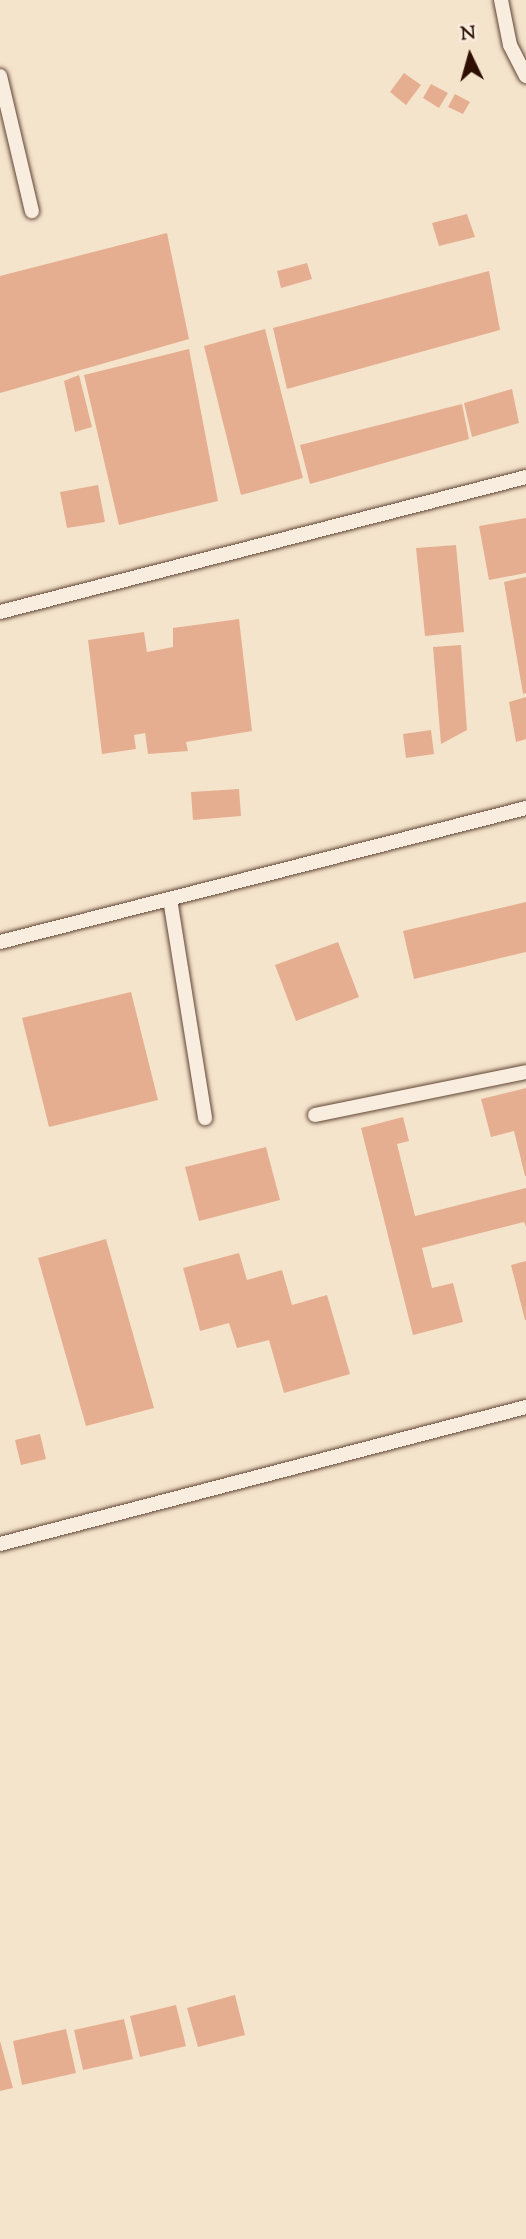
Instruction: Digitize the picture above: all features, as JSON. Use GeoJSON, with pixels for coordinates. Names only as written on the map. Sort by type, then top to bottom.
{"type":"FeatureCollection","features":[{"type":"Feature","properties":{"kind":"lane"},"geometry":{"type":"LineString","coordinates":[[501,0],[510,46],[526,76]]}},
{"type":"Feature","properties":{"kind":"lane"},"geometry":{"type":"LineString","coordinates":[[0,76],[33,211]]}},
{"type":"Feature","properties":{"kind":"lane"},"geometry":{"type":"LineString","coordinates":[[0,612],[526,477]]}},
{"type":"Feature","properties":{"kind":"lane"},"geometry":{"type":"LineString","coordinates":[[0,943],[526,808]]}},
{"type":"Feature","properties":{"kind":"lane"},"geometry":{"type":"LineString","coordinates":[[170,899],[205,1118]]}},
{"type":"Feature","properties":{"kind":"lane"},"geometry":{"type":"LineString","coordinates":[[315,1115],[526,1072]]}},
{"type":"Feature","properties":{"kind":"lane"},"geometry":{"type":"LineString","coordinates":[[0,1544],[526,1407]]}},
{"type":"Feature","properties":{"kind":"building"},"geometry":{"type":"Polygon","coordinates":[[[404,73],[421,85],[406,105],[390,92],[404,73]]]}},
{"type":"Feature","properties":{"kind":"building"},"geometry":{"type":"Polygon","coordinates":[[[431,84],[448,93],[439,108],[423,98],[431,84]]]}},
{"type":"Feature","properties":{"kind":"building"},"geometry":{"type":"Polygon","coordinates":[[[455,94],[470,102],[463,114],[448,107],[455,94]]]}},
{"type":"Feature","properties":{"kind":"building"},"geometry":{"type":"Polygon","coordinates":[[[467,214],[475,237],[439,246],[432,223],[467,214]]]}},
{"type":"Feature","properties":{"kind":"building"},"geometry":{"type":"Polygon","coordinates":[[[167,233],[189,339],[0,393],[0,276],[167,233]]]}},
{"type":"Feature","properties":{"kind":"building"},"geometry":{"type":"Polygon","coordinates":[[[307,263],[312,279],[281,288],[277,271],[307,263]]]}},
{"type":"Feature","properties":{"kind":"building"},"geometry":{"type":"Polygon","coordinates":[[[489,271],[500,330],[287,389],[273,328],[489,271]]]}},
{"type":"Feature","properties":{"kind":"building"},"geometry":{"type":"Polygon","coordinates":[[[265,329],[303,478],[241,495],[204,346],[265,329]]]}},
{"type":"Feature","properties":{"kind":"building"},"geometry":{"type":"Polygon","coordinates":[[[189,349],[218,501],[119,525],[84,375],[189,349]]]}},
{"type":"Feature","properties":{"kind":"building"},"geometry":{"type":"Polygon","coordinates":[[[79,375],[92,427],[75,432],[64,381],[79,375]]]}},
{"type":"Feature","properties":{"kind":"building"},"geometry":{"type":"Polygon","coordinates":[[[512,389],[519,423],[472,437],[464,403],[512,389]]]}},
{"type":"Feature","properties":{"kind":"building"},"geometry":{"type":"Polygon","coordinates":[[[462,404],[469,439],[310,484],[300,445],[462,404]]]}},
{"type":"Feature","properties":{"kind":"building"},"geometry":{"type":"Polygon","coordinates":[[[98,485],[105,522],[67,528],[60,492],[98,485]]]}},
{"type":"Feature","properties":{"kind":"building"},"geometry":{"type":"Polygon","coordinates":[[[526,518],[526,573],[489,580],[479,526],[526,518]]]}},
{"type":"Feature","properties":{"kind":"building"},"geometry":{"type":"Polygon","coordinates":[[[456,545],[464,632],[425,636],[416,548],[456,545]]]}},
{"type":"Feature","properties":{"kind":"building"},"geometry":{"type":"Polygon","coordinates":[[[526,577],[526,693],[523,694],[504,582],[526,577]]]}},
{"type":"Feature","properties":{"kind":"building"},"geometry":{"type":"Polygon","coordinates":[[[239,619],[252,731],[186,742],[188,751],[148,754],[145,733],[134,735],[136,749],[102,754],[88,640],[144,632],[147,652],[173,647],[173,628],[239,619]]]}},
{"type":"Feature","properties":{"kind":"building"},"geometry":{"type":"Polygon","coordinates":[[[461,645],[467,730],[441,744],[433,647],[461,645]]]}},
{"type":"Feature","properties":{"kind":"building"},"geometry":{"type":"Polygon","coordinates":[[[526,697],[526,739],[516,742],[509,702],[526,697]]]}},
{"type":"Feature","properties":{"kind":"building"},"geometry":{"type":"Polygon","coordinates":[[[431,730],[434,754],[406,758],[403,734],[431,730]]]}},
{"type":"Feature","properties":{"kind":"building"},"geometry":{"type":"Polygon","coordinates":[[[239,789],[241,816],[193,820],[191,792],[239,789]]]}},
{"type":"Feature","properties":{"kind":"building"},"geometry":{"type":"Polygon","coordinates":[[[526,902],[526,952],[414,979],[403,931],[526,902]]]}},
{"type":"Feature","properties":{"kind":"building"},"geometry":{"type":"Polygon","coordinates":[[[338,942],[359,997],[296,1021],[275,965],[338,942]]]}},
{"type":"Feature","properties":{"kind":"building"},"geometry":{"type":"Polygon","coordinates":[[[131,992],[158,1100],[49,1127],[22,1018],[131,992]]]}},
{"type":"Feature","properties":{"kind":"building"},"geometry":{"type":"Polygon","coordinates":[[[526,1088],[525,1176],[514,1131],[491,1137],[481,1099],[526,1088]]]}},
{"type":"Feature","properties":{"kind":"building"},"geometry":{"type":"Polygon","coordinates":[[[403,1117],[409,1141],[397,1144],[415,1216],[526,1188],[526,1227],[524,1222],[422,1248],[432,1288],[453,1283],[463,1322],[413,1335],[361,1128],[403,1117]]]}},
{"type":"Feature","properties":{"kind":"building"},"geometry":{"type":"Polygon","coordinates":[[[266,1147],[280,1200],[199,1221],[185,1167],[266,1147]]]}},
{"type":"Feature","properties":{"kind":"building"},"geometry":{"type":"Polygon","coordinates":[[[106,1239],[154,1408],[86,1426],[38,1258],[106,1239]]]}},
{"type":"Feature","properties":{"kind":"building"},"geometry":{"type":"Polygon","coordinates":[[[239,1253],[247,1280],[282,1270],[292,1305],[327,1295],[350,1374],[284,1393],[269,1340],[237,1348],[229,1323],[200,1331],[183,1268],[239,1253]]]}},
{"type":"Feature","properties":{"kind":"building"},"geometry":{"type":"Polygon","coordinates":[[[526,1261],[526,1320],[525,1320],[511,1265],[526,1261]]]}},
{"type":"Feature","properties":{"kind":"building"},"geometry":{"type":"Polygon","coordinates":[[[40,1434],[46,1459],[21,1465],[15,1440],[40,1434]]]}},
{"type":"Feature","properties":{"kind":"building"},"geometry":{"type":"Polygon","coordinates":[[[235,1995],[245,2035],[198,2047],[187,2008],[235,1995]]]}},
{"type":"Feature","properties":{"kind":"building"},"geometry":{"type":"Polygon","coordinates":[[[176,2005],[186,2046],[140,2057],[130,2016],[176,2005]]]}},
{"type":"Feature","properties":{"kind":"building"},"geometry":{"type":"Polygon","coordinates":[[[124,2019],[133,2059],[83,2070],[74,2030],[124,2019]]]}},
{"type":"Feature","properties":{"kind":"building"},"geometry":{"type":"Polygon","coordinates":[[[66,2029],[76,2073],[22,2085],[13,2041],[66,2029]]]}},
{"type":"Feature","properties":{"kind":"building"},"geometry":{"type":"Polygon","coordinates":[[[0,2041],[13,2088],[0,2091],[0,2041]]]}}]}
